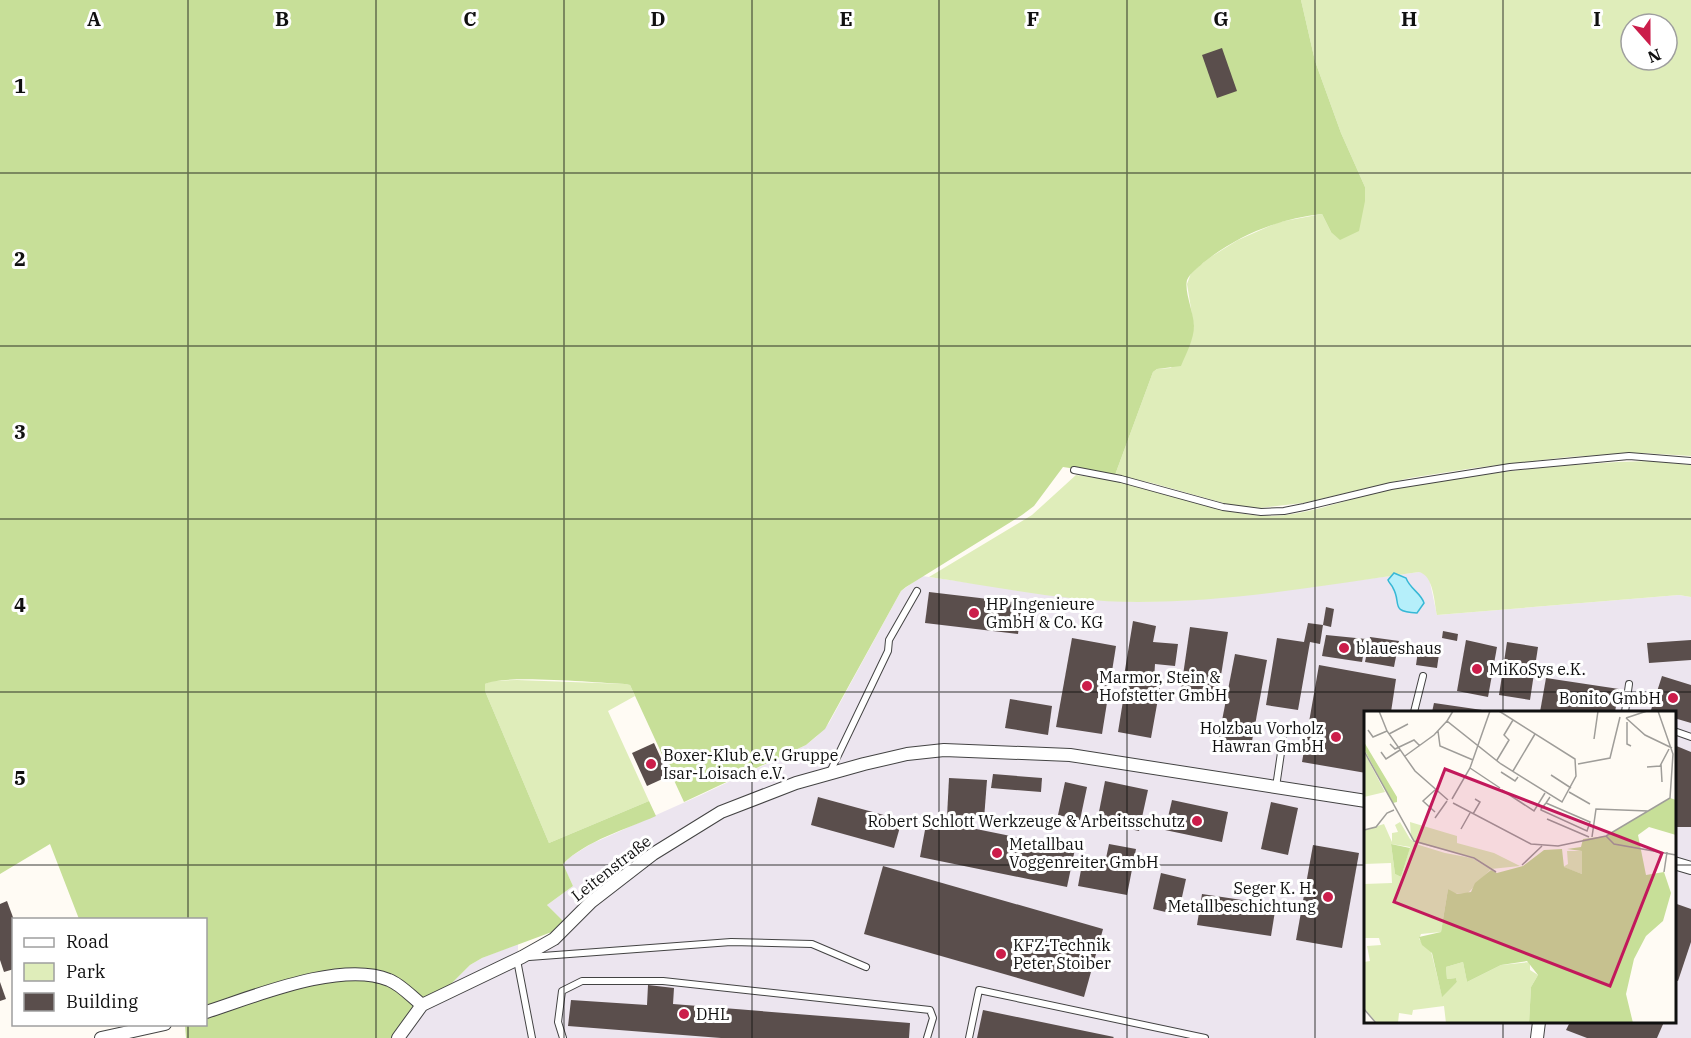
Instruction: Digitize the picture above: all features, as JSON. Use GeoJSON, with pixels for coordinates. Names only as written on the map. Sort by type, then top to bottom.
{"type":"FeatureCollection","features":[{"type":"Feature","properties":{"kind":"street","name":"Leitenstraße"},"geometry":{"type":"LineString","coordinates":[[398,1038],[422,1005],[519,959],[554,939],[591,902],[653,854],[721,812],[796,783],[829,773],[907,754],[944,750],[1070,755],[1364,801]]}},
{"type":"Feature","properties":{"kind":"street"},"geometry":{"type":"LineString","coordinates":[[1676,864],[1691,868]]}},
{"type":"Feature","properties":{"kind":"street"},"geometry":{"type":"LineString","coordinates":[[207,1012],[306,981],[348,974],[390,980],[422,1005]]}},
{"type":"Feature","properties":{"kind":"street"},"geometry":{"type":"LineString","coordinates":[[1537,1038],[1539,1023]]}},
{"type":"Feature","properties":{"kind":"street"},"geometry":{"type":"LineString","coordinates":[[101,1038],[156,1026]]}},
{"type":"Feature","properties":{"kind":"lane"},"geometry":{"type":"LineString","coordinates":[[1074,470],[1121,479],[1223,507],[1261,512],[1304,507],[1391,486],[1510,467],[1629,456],[1691,461]]}},
{"type":"Feature","properties":{"kind":"lane"},"geometry":{"type":"LineString","coordinates":[[829,773],[888,651],[890,640],[917,591]]}},
{"type":"Feature","properties":{"kind":"lane"},"geometry":{"type":"LineString","coordinates":[[1414,711],[1422,676]]}},
{"type":"Feature","properties":{"kind":"lane"},"geometry":{"type":"LineString","coordinates":[[1625,711],[1629,684]]}},
{"type":"Feature","properties":{"kind":"lane"},"geometry":{"type":"LineString","coordinates":[[1676,732],[1691,737]]}},
{"type":"Feature","properties":{"kind":"lane"},"geometry":{"type":"LineString","coordinates":[[1276,787],[1283,739]]}},
{"type":"Feature","properties":{"kind":"lane"},"geometry":{"type":"LineString","coordinates":[[532,1038],[519,959],[731,942],[812,944],[866,967]]}},
{"type":"Feature","properties":{"kind":"lane"},"geometry":{"type":"LineString","coordinates":[[563,1038],[558,1022],[562,991],[582,981],[663,981],[930,1011],[933,1018],[927,1038]]}},
{"type":"Feature","properties":{"kind":"lane"},"geometry":{"type":"LineString","coordinates":[[969,1038],[979,990],[1205,1038]]}},
{"type":"Feature","properties":{"kind":"shaded area"},"geometry":{"type":"Polygon","coordinates":[[[1419,572],[1429,578],[1437,615],[1679,595],[1691,597],[1691,1038],[398,1038],[422,1005],[450,985],[470,965],[518,944],[518,952],[568,927],[547,905],[573,886],[563,865],[570,857],[591,844],[806,745],[816,737],[829,723],[901,591],[922,576],[1078,598],[1136,602],[1192,600],[1419,572]]]}},
{"type":"Feature","properties":{"kind":"green space"},"geometry":{"type":"Polygon","coordinates":[[[0,0],[1301,0],[1315,61],[1341,133],[1365,187],[1365,201],[1359,231],[1340,240],[1331,232],[1322,214],[1290,220],[1244,237],[1216,253],[1192,273],[1186,285],[1194,326],[1193,336],[1181,366],[1157,369],[1153,372],[1115,475],[1063,467],[1034,506],[901,591],[825,729],[806,745],[684,802],[630,685],[530,679],[495,681],[485,684],[485,691],[549,843],[649,801],[656,816],[594,842],[563,864],[573,886],[547,905],[568,926],[482,958],[470,965],[450,985],[422,1005],[398,1038],[186,1038],[185,1026],[207,1026],[207,918],[79,918],[50,844],[0,874],[0,0]]]}},
{"type":"Feature","properties":{"kind":"green space"},"geometry":{"type":"Polygon","coordinates":[[[1301,0],[1691,0],[1691,456],[1642,453],[1568,457],[1474,468],[1410,478],[1303,503],[1260,508],[1234,506],[1115,475],[1153,372],[1157,369],[1171,368],[1194,327],[1187,284],[1191,273],[1209,258],[1238,240],[1279,222],[1322,214],[1331,232],[1365,187],[1341,133],[1315,61],[1301,0]]]}},
{"type":"Feature","properties":{"kind":"green space"},"geometry":{"type":"Polygon","coordinates":[[[1649,461],[1691,465],[1691,597],[1679,595],[1437,615],[1428,579],[1419,572],[1244,596],[1138,602],[1059,597],[929,577],[1032,515],[1076,475],[1139,486],[1224,510],[1271,516],[1300,513],[1373,493],[1452,479],[1517,470],[1649,461]]]}},
{"type":"Feature","properties":{"kind":"green space"},"geometry":{"type":"Polygon","coordinates":[[[491,681],[630,685],[635,696],[608,711],[649,801],[549,843],[485,691],[485,684],[491,681]]]}},
{"type":"Feature","properties":{"kind":"water"},"geometry":{"type":"Polygon","coordinates":[[[1394,573],[1406,578],[1423,600],[1424,603],[1417,613],[1399,609],[1393,587],[1388,580],[1394,573]]]}},
{"type":"Feature","properties":{"kind":"building"},"geometry":{"type":"Polygon","coordinates":[[[1222,48],[1237,91],[1217,98],[1202,55],[1222,48]]]}},
{"type":"Feature","properties":{"kind":"building","name":"HP Ingenieure GmbH & Co. KG"},"geometry":{"type":"Polygon","coordinates":[[[929,592],[1022,603],[1018,634],[925,623],[929,592]]]}},
{"type":"Feature","properties":{"kind":"building"},"geometry":{"type":"Polygon","coordinates":[[[1326,607],[1334,609],[1331,627],[1323,625],[1326,607]]]}},
{"type":"Feature","properties":{"kind":"building"},"geometry":{"type":"Polygon","coordinates":[[[1133,621],[1156,626],[1153,642],[1178,644],[1175,666],[1155,664],[1154,680],[1139,678],[1161,682],[1151,738],[1118,732],[1133,621]]]}},
{"type":"Feature","properties":{"kind":"building"},"geometry":{"type":"Polygon","coordinates":[[[1308,623],[1323,625],[1320,644],[1310,642],[1298,710],[1266,705],[1277,638],[1304,642],[1308,623]]]}},
{"type":"Feature","properties":{"kind":"building"},"geometry":{"type":"Polygon","coordinates":[[[1190,627],[1228,632],[1218,694],[1181,689],[1190,627]]]}},
{"type":"Feature","properties":{"kind":"building"},"geometry":{"type":"Polygon","coordinates":[[[1443,631],[1458,634],[1457,641],[1442,638],[1443,631]]]}},
{"type":"Feature","properties":{"kind":"building","name":"blaueshaus"},"geometry":{"type":"Polygon","coordinates":[[[1326,635],[1366,639],[1362,662],[1322,656],[1326,635]]]}},
{"type":"Feature","properties":{"kind":"building"},"geometry":{"type":"Polygon","coordinates":[[[1370,637],[1399,641],[1394,667],[1365,662],[1370,637]]]}},
{"type":"Feature","properties":{"kind":"building","name":"Marmor, Stein & Hofstetter GmbH"},"geometry":{"type":"Polygon","coordinates":[[[1072,638],[1116,646],[1102,734],[1056,727],[1072,638]]]}},
{"type":"Feature","properties":{"kind":"building","name":"MiKoSys e.K."},"geometry":{"type":"Polygon","coordinates":[[[1466,640],[1497,647],[1488,697],[1457,691],[1466,640]]]}},
{"type":"Feature","properties":{"kind":"building"},"geometry":{"type":"Polygon","coordinates":[[[1691,640],[1691,660],[1649,663],[1647,643],[1691,640]]]}},
{"type":"Feature","properties":{"kind":"building"},"geometry":{"type":"Polygon","coordinates":[[[1507,642],[1538,647],[1530,700],[1499,695],[1507,642]]]}},
{"type":"Feature","properties":{"kind":"building"},"geometry":{"type":"Polygon","coordinates":[[[1419,644],[1440,647],[1437,668],[1416,665],[1419,644]]]}},
{"type":"Feature","properties":{"kind":"building"},"geometry":{"type":"Polygon","coordinates":[[[1235,654],[1267,660],[1250,752],[1217,746],[1235,654]]]}},
{"type":"Feature","properties":{"kind":"building","name":"Holzbau Vorholz Hawran GmbH"},"geometry":{"type":"Polygon","coordinates":[[[1319,665],[1396,679],[1391,711],[1364,711],[1364,773],[1302,762],[1319,665]]]}},
{"type":"Feature","properties":{"kind":"building","name":"Bonito GmbH"},"geometry":{"type":"Polygon","coordinates":[[[1662,676],[1691,685],[1691,723],[1676,719],[1676,711],[1651,710],[1662,676]]]}},
{"type":"Feature","properties":{"kind":"building"},"geometry":{"type":"Polygon","coordinates":[[[1546,678],[1619,689],[1615,711],[1540,711],[1546,678]]]}},
{"type":"Feature","properties":{"kind":"building"},"geometry":{"type":"Polygon","coordinates":[[[1010,699],[1052,706],[1048,735],[1005,728],[1010,699]]]}},
{"type":"Feature","properties":{"kind":"building"},"geometry":{"type":"Polygon","coordinates":[[[1434,703],[1489,711],[1432,711],[1434,703]]]}},
{"type":"Feature","properties":{"kind":"building","name":"Boxer-Klub e.V. Gruppe Isar-Loisach e.V."},"geometry":{"type":"Polygon","coordinates":[[[654,743],[669,776],[647,786],[632,753],[654,743]]]}},
{"type":"Feature","properties":{"kind":"building"},"geometry":{"type":"Polygon","coordinates":[[[1676,746],[1691,752],[1691,827],[1676,827],[1676,746]]]}},
{"type":"Feature","properties":{"kind":"building"},"geometry":{"type":"Polygon","coordinates":[[[993,774],[1042,778],[1041,792],[991,788],[993,774]]]}},
{"type":"Feature","properties":{"kind":"building"},"geometry":{"type":"Polygon","coordinates":[[[949,778],[987,780],[984,819],[947,817],[949,778]]]}},
{"type":"Feature","properties":{"kind":"building"},"geometry":{"type":"Polygon","coordinates":[[[1105,781],[1148,790],[1139,831],[1097,822],[1105,781]]]}},
{"type":"Feature","properties":{"kind":"building"},"geometry":{"type":"Polygon","coordinates":[[[1065,782],[1087,787],[1080,820],[1058,815],[1065,782]]]}},
{"type":"Feature","properties":{"kind":"building"},"geometry":{"type":"Polygon","coordinates":[[[818,797],[902,820],[894,848],[811,825],[818,797]]]}},
{"type":"Feature","properties":{"kind":"building","name":"Robert Schlott Werkzeuge & Arbeitsschutz"},"geometry":{"type":"Polygon","coordinates":[[[1172,800],[1228,812],[1222,842],[1165,830],[1172,800]]]}},
{"type":"Feature","properties":{"kind":"building"},"geometry":{"type":"Polygon","coordinates":[[[1271,802],[1298,808],[1288,855],[1261,849],[1271,802]]]}},
{"type":"Feature","properties":{"kind":"building","name":"Metallbau Voggenreiter GmbH"},"geometry":{"type":"Polygon","coordinates":[[[927,819],[1075,849],[1067,887],[920,857],[927,819]]]}},
{"type":"Feature","properties":{"kind":"building"},"geometry":{"type":"Polygon","coordinates":[[[1109,844],[1136,849],[1127,895],[1078,886],[1083,859],[1105,863],[1109,844]]]}},
{"type":"Feature","properties":{"kind":"building","name":"Seger K. H. Metallbeschichtung"},"geometry":{"type":"Polygon","coordinates":[[[1313,845],[1359,853],[1342,948],[1296,940],[1313,845]]]}},
{"type":"Feature","properties":{"kind":"building"},"geometry":{"type":"Polygon","coordinates":[[[883,866],[1103,929],[1084,997],[864,934],[883,866]]]}},
{"type":"Feature","properties":{"kind":"building"},"geometry":{"type":"Polygon","coordinates":[[[1161,873],[1186,879],[1178,915],[1153,909],[1161,873]]]}},
{"type":"Feature","properties":{"kind":"building"},"geometry":{"type":"Polygon","coordinates":[[[1202,894],[1276,905],[1271,936],[1197,925],[1202,894]]]}},
{"type":"Feature","properties":{"kind":"building"},"geometry":{"type":"Polygon","coordinates":[[[7,901],[13,918],[12,970],[4,972],[0,960],[0,904],[7,901]]]}},
{"type":"Feature","properties":{"kind":"building"},"geometry":{"type":"Polygon","coordinates":[[[1676,904],[1691,909],[1691,942],[1678,981],[1676,980],[1676,904]]]}},
{"type":"Feature","properties":{"kind":"building"},"geometry":{"type":"Polygon","coordinates":[[[0,982],[6,999],[0,1001],[0,982]]]}},
{"type":"Feature","properties":{"kind":"building","name":"DHL"},"geometry":{"type":"Polygon","coordinates":[[[648,985],[674,988],[673,1004],[910,1023],[909,1038],[721,1038],[568,1026],[571,1000],[647,1005],[648,985]]]}},
{"type":"Feature","properties":{"kind":"building"},"geometry":{"type":"Polygon","coordinates":[[[983,1010],[1114,1037],[977,1038],[983,1010]]]}},
{"type":"Feature","properties":{"kind":"building"},"geometry":{"type":"Polygon","coordinates":[[[1570,1023],[1664,1023],[1657,1038],[1587,1038],[1566,1030],[1570,1023]]]}},
{"type":"Feature","properties":{"kind":"place","name":"HP Ingenieure GmbH & Co. KG"},"geometry":{"type":"Point","coordinates":[974,613]}},
{"type":"Feature","properties":{"kind":"place","name":"blaueshaus"},"geometry":{"type":"Point","coordinates":[1344,648]}},
{"type":"Feature","properties":{"kind":"place","name":"MiKoSys e.K."},"geometry":{"type":"Point","coordinates":[1477,669]}},
{"type":"Feature","properties":{"kind":"place","name":"Marmor, Stein & Hofstetter GmbH"},"geometry":{"type":"Point","coordinates":[1087,686]}},
{"type":"Feature","properties":{"kind":"place","name":"Bonito GmbH"},"geometry":{"type":"Point","coordinates":[1673,698]}},
{"type":"Feature","properties":{"kind":"place","name":"Holzbau Vorholz Hawran GmbH"},"geometry":{"type":"Point","coordinates":[1336,737]}},
{"type":"Feature","properties":{"kind":"place","name":"Boxer-Klub e.V. Gruppe Isar-Loisach e.V."},"geometry":{"type":"Point","coordinates":[651,764]}},
{"type":"Feature","properties":{"kind":"place","name":"Robert Schlott Werkzeuge & Arbeitsschutz"},"geometry":{"type":"Point","coordinates":[1197,821]}},
{"type":"Feature","properties":{"kind":"place","name":"Metallbau Voggenreiter GmbH"},"geometry":{"type":"Point","coordinates":[997,853]}},
{"type":"Feature","properties":{"kind":"place","name":"Seger K. H. Metallbeschichtung"},"geometry":{"type":"Point","coordinates":[1328,897]}},
{"type":"Feature","properties":{"kind":"place","name":"KFZ-Technik Peter Stoiber"},"geometry":{"type":"Point","coordinates":[1001,954]}},
{"type":"Feature","properties":{"kind":"place","name":"DHL"},"geometry":{"type":"Point","coordinates":[684,1014]}}]}
